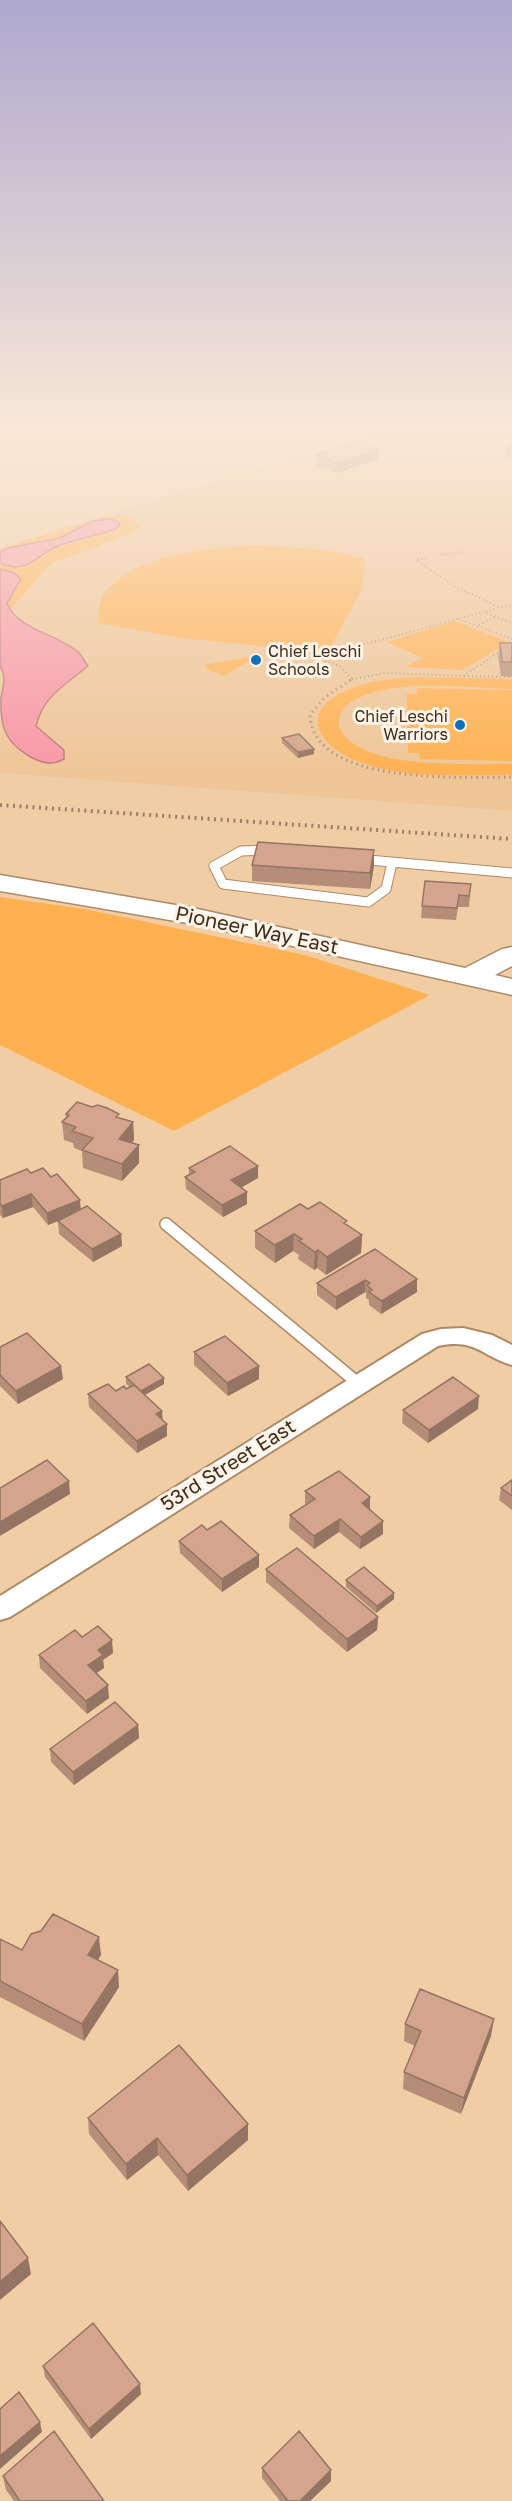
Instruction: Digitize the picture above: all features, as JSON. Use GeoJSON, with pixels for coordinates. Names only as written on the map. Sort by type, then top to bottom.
{"type":"FeatureCollection","features":[{"type":"Feature","properties":{"kind":"main road","name":"Pioneer Way East"},"geometry":{"type":"LineString","coordinates":[[0,883],[143,906],[512,987]]}},
{"type":"Feature","properties":{"kind":"main road"},"geometry":{"type":"LineString","coordinates":[[469,976],[512,955]]}},
{"type":"Feature","properties":{"kind":"street","name":"53rd Street East"},"geometry":{"type":"LineString","coordinates":[[0,1608],[430,1340],[446,1335],[483,1339],[512,1357]]}},
{"type":"Feature","properties":{"kind":"lane"},"geometry":{"type":"LineString","coordinates":[[285,851],[249,847],[228,855],[214,866],[223,884],[368,902],[386,889],[392,863]]}},
{"type":"Feature","properties":{"kind":"lane"},"geometry":{"type":"LineString","coordinates":[[344,858],[512,873]]}},
{"type":"Feature","properties":{"kind":"lane"},"geometry":{"type":"LineString","coordinates":[[166,1224],[359,1384]]}},
{"type":"Feature","properties":{"kind":"path"},"geometry":{"type":"LineString","coordinates":[[441,555],[462,552]]}},
{"type":"Feature","properties":{"kind":"path"},"geometry":{"type":"LineString","coordinates":[[426,558],[416,560],[454,586],[499,607]]}},
{"type":"Feature","properties":{"kind":"path"},"geometry":{"type":"LineString","coordinates":[[352,679],[339,666],[318,657],[510,605]]}},
{"type":"Feature","properties":{"kind":"path"},"geometry":{"type":"LineString","coordinates":[[483,612],[512,623]]}},
{"type":"Feature","properties":{"kind":"path"},"geometry":{"type":"LineString","coordinates":[[477,626],[495,616]]}},
{"type":"Feature","properties":{"kind":"path"},"geometry":{"type":"LineString","coordinates":[[457,618],[512,639]]}},
{"type":"Feature","properties":{"kind":"path"},"geometry":{"type":"LineString","coordinates":[[463,676],[502,650]]}},
{"type":"Feature","properties":{"kind":"path"},"geometry":{"type":"LineString","coordinates":[[512,677],[386,673],[352,679],[325,697],[310,715],[310,726],[315,738],[329,750],[346,760],[387,772],[408,775],[512,777]]}},
{"type":"Feature","properties":{"kind":"shaded area","name":"Chief Leschi Schools"},"geometry":{"type":"Polygon","coordinates":[[[0,550],[512,550],[512,811],[0,773],[0,550]]]}},
{"type":"Feature","properties":{"kind":"shaded area"},"geometry":{"type":"Polygon","coordinates":[[[5,550],[51,550],[32,562],[18,567],[0,563],[0,552],[5,550]]]}},
{"type":"Feature","properties":{"kind":"shaded area"},"geometry":{"type":"Polygon","coordinates":[[[53,550],[88,550],[51,564],[10,609],[7,603],[14,573],[0,569],[0,563],[42,558],[53,550]]]}},
{"type":"Feature","properties":{"kind":"shaded area"},"geometry":{"type":"Polygon","coordinates":[[[210,550],[328,550],[365,559],[362,589],[331,646],[310,651],[181,638],[98,623],[99,606],[103,596],[115,582],[151,562],[210,550]]]}},
{"type":"Feature","properties":{"kind":"shaded area"},"geometry":{"type":"Polygon","coordinates":[[[0,569],[14,573],[21,579],[7,603],[12,612],[28,625],[77,651],[88,666],[49,699],[36,726],[64,750],[64,759],[60,761],[46,763],[21,751],[9,739],[3,725],[1,698],[4,678],[0,666],[0,569]]]}},
{"type":"Feature","properties":{"kind":"shaded area"},"geometry":{"type":"Polygon","coordinates":[[[454,621],[509,642],[462,670],[405,667],[423,658],[387,642],[454,621]]]}},
{"type":"Feature","properties":{"kind":"shaded area"},"geometry":{"type":"Polygon","coordinates":[[[248,657],[252,659],[224,676],[210,671],[204,665],[248,657]]]}},
{"type":"Feature","properties":{"kind":"shaded area"},"geometry":{"type":"Polygon","coordinates":[[[419,677],[512,679],[512,689],[431,685],[378,691],[360,698],[344,709],[339,720],[342,733],[357,746],[376,754],[398,759],[448,764],[512,764],[512,775],[434,775],[394,771],[357,761],[343,754],[323,737],[318,717],[322,708],[332,698],[365,684],[419,677]]]}},
{"type":"Feature","properties":{"kind":"shaded area","name":"Chief Leschi Warriors"},"geometry":{"type":"Polygon","coordinates":[[[417,688],[512,690],[512,761],[420,759],[419,753],[408,753],[407,694],[417,694],[417,688]]]}},
{"type":"Feature","properties":{"kind":"shaded area"},"geometry":{"type":"Polygon","coordinates":[[[0,897],[85,909],[305,955],[430,995],[174,1131],[0,1045],[0,897]]]}},
{"type":"Feature","properties":{"kind":"building"},"geometry":{"type":"Polygon","coordinates":[[[500,643],[512,643],[512,662],[502,662],[500,643]]]}},
{"type":"Feature","properties":{"kind":"building"},"geometry":{"type":"Polygon","coordinates":[[[299,734],[314,749],[298,752],[282,738],[299,734]]]}},
{"type":"Feature","properties":{"kind":"building"},"geometry":{"type":"Polygon","coordinates":[[[258,842],[374,850],[370,873],[252,865],[258,842]]]}},
{"type":"Feature","properties":{"kind":"building"},"geometry":{"type":"Polygon","coordinates":[[[425,881],[471,884],[469,896],[459,895],[457,908],[422,906],[425,881]]]}},
{"type":"Feature","properties":{"kind":"building"},"geometry":{"type":"Polygon","coordinates":[[[77,1102],[92,1107],[98,1105],[107,1108],[119,1114],[116,1117],[133,1122],[119,1139],[139,1145],[122,1164],[82,1150],[93,1138],[72,1131],[76,1127],[62,1122],[77,1102]]]}},
{"type":"Feature","properties":{"kind":"building"},"geometry":{"type":"Polygon","coordinates":[[[230,1146],[258,1166],[231,1180],[247,1192],[222,1205],[185,1177],[195,1172],[189,1168],[230,1146]]]}},
{"type":"Feature","properties":{"kind":"building"},"geometry":{"type":"Polygon","coordinates":[[[43,1168],[51,1177],[57,1174],[80,1200],[47,1213],[31,1194],[2,1206],[0,1204],[0,1180],[27,1169],[31,1173],[43,1168]]]}},
{"type":"Feature","properties":{"kind":"building"},"geometry":{"type":"Polygon","coordinates":[[[320,1202],[362,1235],[327,1257],[299,1241],[302,1239],[294,1234],[275,1245],[255,1231],[300,1204],[308,1209],[320,1202]]]}},
{"type":"Feature","properties":{"kind":"building"},"geometry":{"type":"Polygon","coordinates":[[[87,1206],[121,1234],[92,1249],[58,1221],[87,1206]]]}},
{"type":"Feature","properties":{"kind":"building"},"geometry":{"type":"Polygon","coordinates":[[[375,1249],[417,1279],[382,1301],[369,1292],[372,1290],[367,1285],[370,1283],[365,1280],[336,1297],[317,1283],[375,1249]]]}},
{"type":"Feature","properties":{"kind":"building"},"geometry":{"type":"Polygon","coordinates":[[[27,1333],[61,1366],[16,1391],[0,1375],[0,1347],[27,1333]]]}},
{"type":"Feature","properties":{"kind":"building"},"geometry":{"type":"Polygon","coordinates":[[[225,1336],[259,1366],[227,1383],[194,1352],[225,1336]]]}},
{"type":"Feature","properties":{"kind":"building"},"geometry":{"type":"Polygon","coordinates":[[[149,1364],[164,1378],[141,1391],[126,1377],[149,1364]]]}},
{"type":"Feature","properties":{"kind":"building"},"geometry":{"type":"Polygon","coordinates":[[[453,1377],[479,1396],[429,1430],[403,1410],[453,1377]]]}},
{"type":"Feature","properties":{"kind":"building"},"geometry":{"type":"Polygon","coordinates":[[[108,1384],[116,1391],[124,1386],[126,1389],[134,1385],[162,1411],[156,1414],[167,1424],[137,1441],[88,1394],[108,1384]]]}},
{"type":"Feature","properties":{"kind":"building"},"geometry":{"type":"Polygon","coordinates":[[[47,1460],[69,1481],[0,1522],[0,1488],[47,1460]]]}},
{"type":"Feature","properties":{"kind":"building"},"geometry":{"type":"Polygon","coordinates":[[[339,1471],[370,1497],[362,1503],[383,1521],[361,1537],[340,1519],[314,1536],[290,1515],[315,1499],[305,1491],[339,1471]]]}},
{"type":"Feature","properties":{"kind":"building"},"geometry":{"type":"Polygon","coordinates":[[[512,1480],[512,1496],[501,1488],[512,1480]]]}},
{"type":"Feature","properties":{"kind":"building"},"geometry":{"type":"Polygon","coordinates":[[[221,1521],[259,1555],[222,1579],[179,1541],[202,1525],[207,1530],[221,1521]]]}},
{"type":"Feature","properties":{"kind":"building"},"geometry":{"type":"Polygon","coordinates":[[[297,1548],[378,1617],[347,1639],[266,1569],[297,1548]]]}},
{"type":"Feature","properties":{"kind":"building"},"geometry":{"type":"Polygon","coordinates":[[[364,1567],[394,1593],[377,1606],[346,1580],[364,1567]]]}},
{"type":"Feature","properties":{"kind":"building"},"geometry":{"type":"Polygon","coordinates":[[[98,1626],[112,1640],[98,1650],[103,1655],[88,1665],[108,1685],[86,1701],[39,1655],[75,1630],[82,1637],[98,1626]]]}},
{"type":"Feature","properties":{"kind":"building"},"geometry":{"type":"Polygon","coordinates":[[[115,1702],[138,1725],[73,1772],[50,1749],[115,1702]]]}},
{"type":"Feature","properties":{"kind":"building"},"geometry":{"type":"Polygon","coordinates":[[[53,1914],[99,1937],[88,1955],[118,1970],[82,2024],[0,1981],[0,1939],[22,1950],[31,1934],[41,1931],[53,1914]]]}},
{"type":"Feature","properties":{"kind":"building"},"geometry":{"type":"Polygon","coordinates":[[[420,1989],[494,2019],[464,2098],[404,2072],[421,2031],[405,2024],[420,1989]]]}},
{"type":"Feature","properties":{"kind":"building"},"geometry":{"type":"Polygon","coordinates":[[[179,2045],[248,2124],[187,2175],[157,2138],[126,2164],[88,2118],[179,2045]]]}},
{"type":"Feature","properties":{"kind":"building"},"geometry":{"type":"Polygon","coordinates":[[[0,2221],[28,2258],[0,2282],[0,2221]]]}},
{"type":"Feature","properties":{"kind":"building"},"geometry":{"type":"Polygon","coordinates":[[[93,2323],[140,2384],[89,2429],[43,2366],[93,2323]]]}},
{"type":"Feature","properties":{"kind":"building"},"geometry":{"type":"Polygon","coordinates":[[[19,2392],[40,2422],[0,2456],[0,2409],[19,2392]]]}},
{"type":"Feature","properties":{"kind":"building"},"geometry":{"type":"Polygon","coordinates":[[[54,2431],[104,2501],[20,2501],[3,2476],[54,2431]]]}},
{"type":"Feature","properties":{"kind":"building"},"geometry":{"type":"Polygon","coordinates":[[[299,2431],[331,2470],[300,2501],[288,2501],[262,2468],[299,2431]]]}},
{"type":"Feature","properties":{"kind":"railway"},"geometry":{"type":"LineString","coordinates":[[0,805],[512,839]]}},
{"type":"Feature","properties":{"kind":"place","name":"Chief Leschi Schools"},"geometry":{"type":"Point","coordinates":[256,660]}},
{"type":"Feature","properties":{"kind":"place","name":"Chief Leschi Warriors"},"geometry":{"type":"Point","coordinates":[460,725]}}]}
